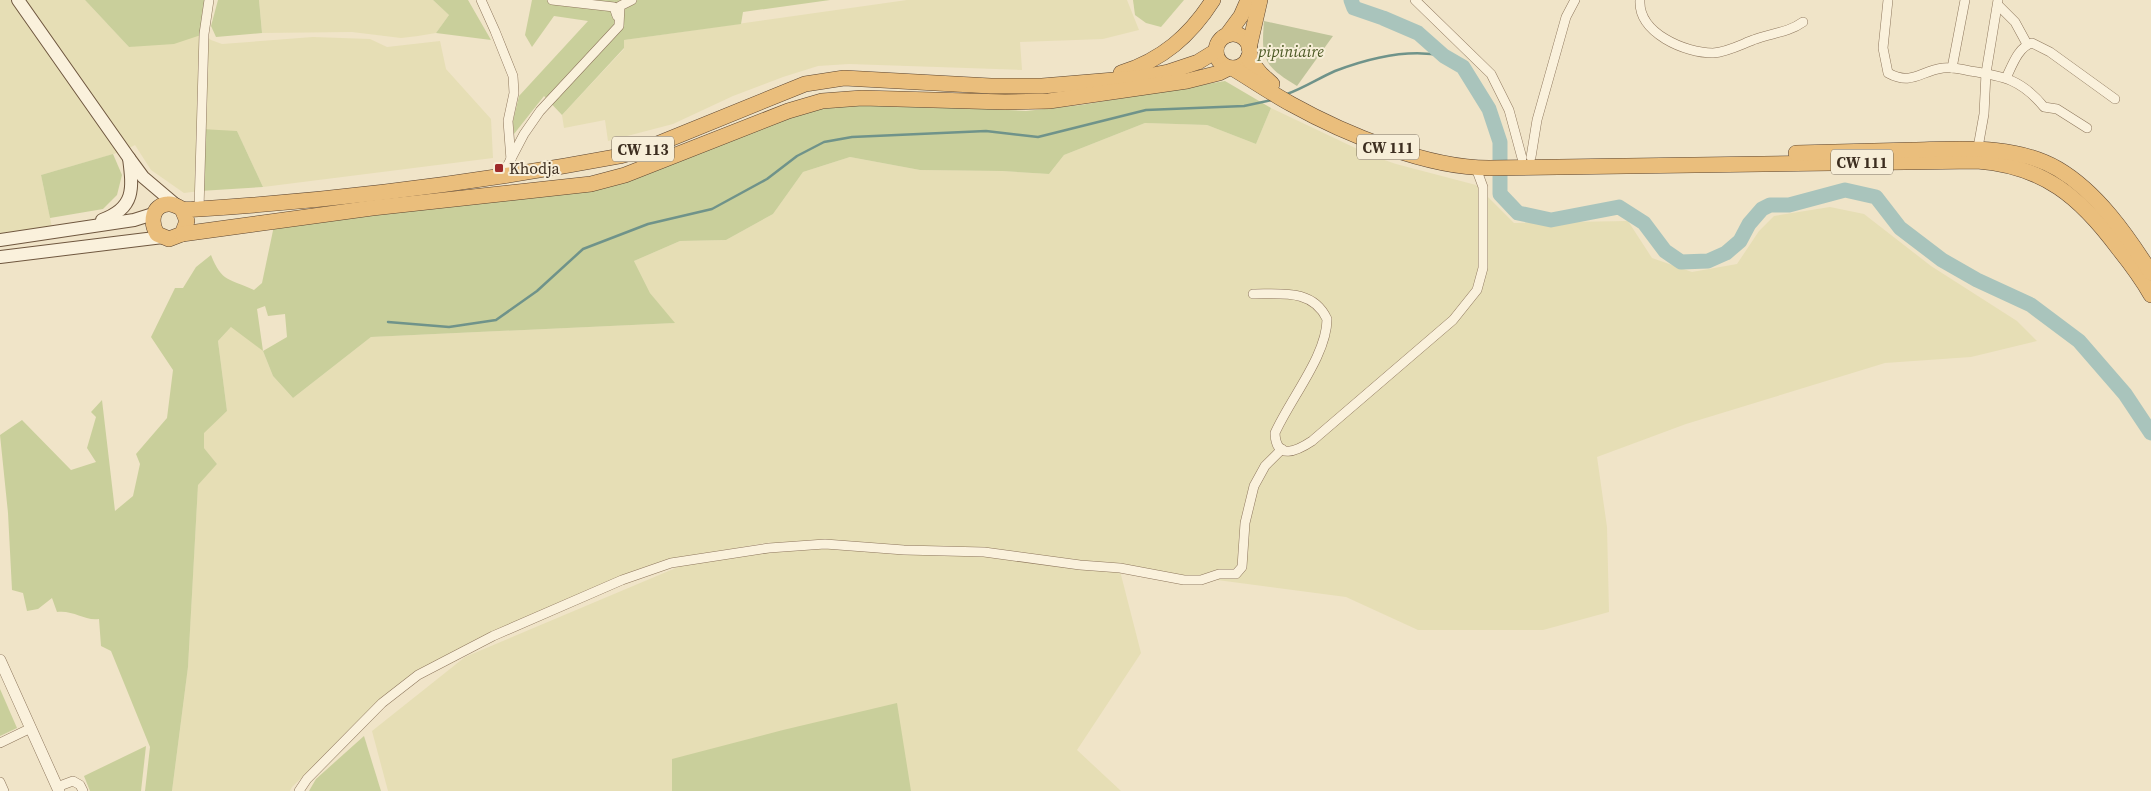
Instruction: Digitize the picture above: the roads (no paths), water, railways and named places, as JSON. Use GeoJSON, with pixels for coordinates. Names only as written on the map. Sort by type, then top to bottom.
{"type":"FeatureCollection","features":[{"type":"Feature","properties":{"kind":"highway"},"geometry":{"type":"LineString","coordinates":[[1095,81],[1137,68],[1163,55],[1195,26],[1213,0]]}},
{"type":"Feature","properties":{"kind":"highway"},"geometry":{"type":"LineString","coordinates":[[1230,68],[1219,62],[1216,51],[1219,41],[1227,36],[1241,16],[1248,0]]}},
{"type":"Feature","properties":{"kind":"highway"},"geometry":{"type":"LineString","coordinates":[[182,234],[187,221],[179,207],[170,204],[155,212],[153,228],[163,237],[176,237],[182,234],[354,210],[591,184],[625,175],[788,111],[822,101],[862,98],[1042,101],[1187,81],[1242,66],[1249,53],[1260,0]]}},
{"type":"Feature","properties":{"kind":"highway"},"geometry":{"type":"LineString","coordinates":[[1227,36],[1238,35],[1247,43],[1249,53],[1261,74],[1274,90]]}},
{"type":"Feature","properties":{"kind":"highway"},"geometry":{"type":"LineString","coordinates":[[1095,81],[1138,78],[1168,72],[1198,62],[1216,51]]}},
{"type":"Feature","properties":{"kind":"highway","name":"CW 111"},"geometry":{"type":"LineString","coordinates":[[1230,68],[1294,101],[1347,122],[1404,143],[1465,158],[1485,165],[1521,160],[2024,156],[2056,168],[2095,200],[2111,218],[2151,273]]}},
{"type":"Feature","properties":{"kind":"highway","name":"CW 113"},"geometry":{"type":"LineString","coordinates":[[179,207],[199,209],[265,204],[414,188],[620,156],[645,149],[805,84],[844,78],[1011,87],[1095,81]]}},
{"type":"Feature","properties":{"kind":"highway","name":"CW 111"},"geometry":{"type":"LineString","coordinates":[[1977,155],[2035,173],[2072,196],[2104,229],[2151,295]]}},
{"type":"Feature","properties":{"kind":"main road"},"geometry":{"type":"LineString","coordinates":[[18,0],[129,158],[144,176],[179,207]]}},
{"type":"Feature","properties":{"kind":"main road"},"geometry":{"type":"LineString","coordinates":[[77,229],[116,215],[128,202],[132,184],[129,158]]}},
{"type":"Feature","properties":{"kind":"main road"},"geometry":{"type":"LineString","coordinates":[[0,240],[77,229],[155,212],[144,176]]}},
{"type":"Feature","properties":{"kind":"main road"},"geometry":{"type":"LineString","coordinates":[[0,257],[163,237]]}},
{"type":"Feature","properties":{"kind":"street"},"geometry":{"type":"LineString","coordinates":[[199,209],[204,34],[209,0]]}},
{"type":"Feature","properties":{"kind":"street"},"geometry":{"type":"LineString","coordinates":[[481,0],[513,76],[514,93],[508,121],[512,160]]}},
{"type":"Feature","properties":{"kind":"street"},"geometry":{"type":"LineString","coordinates":[[552,0],[614,4],[619,26]]}},
{"type":"Feature","properties":{"kind":"street"},"geometry":{"type":"LineString","coordinates":[[503,174],[524,134],[540,111],[619,26],[620,6],[632,0]]}},
{"type":"Feature","properties":{"kind":"street"},"geometry":{"type":"LineString","coordinates":[[1415,0],[1490,74],[1509,110],[1521,160]]}},
{"type":"Feature","properties":{"kind":"street"},"geometry":{"type":"LineString","coordinates":[[1521,160],[1537,120],[1566,18],[1575,0]]}},
{"type":"Feature","properties":{"kind":"street"},"geometry":{"type":"LineString","coordinates":[[1640,0],[1642,16],[1648,25],[1677,45],[1698,51],[1713,53],[1725,51],[1754,39],[1790,29],[1803,22]]}},
{"type":"Feature","properties":{"kind":"street"},"geometry":{"type":"LineString","coordinates":[[1888,0],[1883,48],[1888,73],[1897,78],[1906,79],[1935,70],[1952,68],[2006,78],[2026,89],[2044,108],[2057,109],[2087,128]]}},
{"type":"Feature","properties":{"kind":"street"},"geometry":{"type":"LineString","coordinates":[[1952,68],[1965,0]]}},
{"type":"Feature","properties":{"kind":"street"},"geometry":{"type":"LineString","coordinates":[[1998,3],[2015,22],[2027,44]]}},
{"type":"Feature","properties":{"kind":"street"},"geometry":{"type":"LineString","coordinates":[[1977,155],[1984,114],[1986,73],[1998,3]]}},
{"type":"Feature","properties":{"kind":"street"},"geometry":{"type":"LineString","coordinates":[[2006,78],[2022,49],[2027,44],[2032,43],[2039,45],[2116,99]]}},
{"type":"Feature","properties":{"kind":"street"},"geometry":{"type":"LineString","coordinates":[[1253,294],[1304,296],[1317,303],[1327,319],[1324,339],[1318,354],[1275,433],[1276,441],[1282,449],[1291,452],[1312,441],[1453,320],[1477,290],[1483,268],[1483,187],[1485,165]]}},
{"type":"Feature","properties":{"kind":"street"},"geometry":{"type":"LineString","coordinates":[[299,791],[306,779],[382,703],[418,675],[493,636],[622,580],[671,563],[769,548],[825,544],[904,550],[984,552],[1080,565],[1120,568],[1184,580],[1201,580],[1218,574],[1236,574],[1242,567],[1245,523],[1254,486],[1265,466],[1282,449]]}},
{"type":"Feature","properties":{"kind":"street"},"geometry":{"type":"LineString","coordinates":[[0,660],[58,789],[73,781],[80,785],[83,791]]}},
{"type":"Feature","properties":{"kind":"street"},"geometry":{"type":"LineString","coordinates":[[0,743],[32,728]]}},
{"type":"Feature","properties":{"kind":"street"},"geometry":{"type":"LineString","coordinates":[[0,782],[4,791]]}},
{"type":"Feature","properties":{"kind":"waterway"},"geometry":{"type":"LineString","coordinates":[[1351,0],[1354,8],[1418,33],[1444,56],[1463,67],[1489,109],[1500,142],[1500,194],[1518,213],[1551,220],[1619,207],[1644,223],[1665,251],[1681,262],[1708,261],[1726,253],[1740,241],[1749,224],[1762,209],[1770,205],[1789,205],[1845,190],[1876,197],[1900,228],[1942,260],[1977,280],[2031,305],[2079,341],[2125,394],[2151,433]]}},
{"type":"Feature","properties":{"kind":"waterway"},"geometry":{"type":"LineString","coordinates":[[1287,94],[1335,71],[1375,58],[1417,53],[1444,56]]}},
{"type":"Feature","properties":{"kind":"waterway"},"geometry":{"type":"LineString","coordinates":[[388,322],[449,327],[496,320],[537,291],[583,249],[648,224],[712,209],[767,179],[797,156],[824,142],[852,137],[986,131],[1038,137],[1146,110],[1244,106],[1272,100]]}},
{"type":"Feature","properties":{"kind":"place","name":"Khodja"},"geometry":{"type":"Point","coordinates":[499,168]}},
{"type":"Feature","properties":{"kind":"park label","name":"pipiniaire"},"geometry":{"type":"Point","coordinates":[1291,51]}}]}
